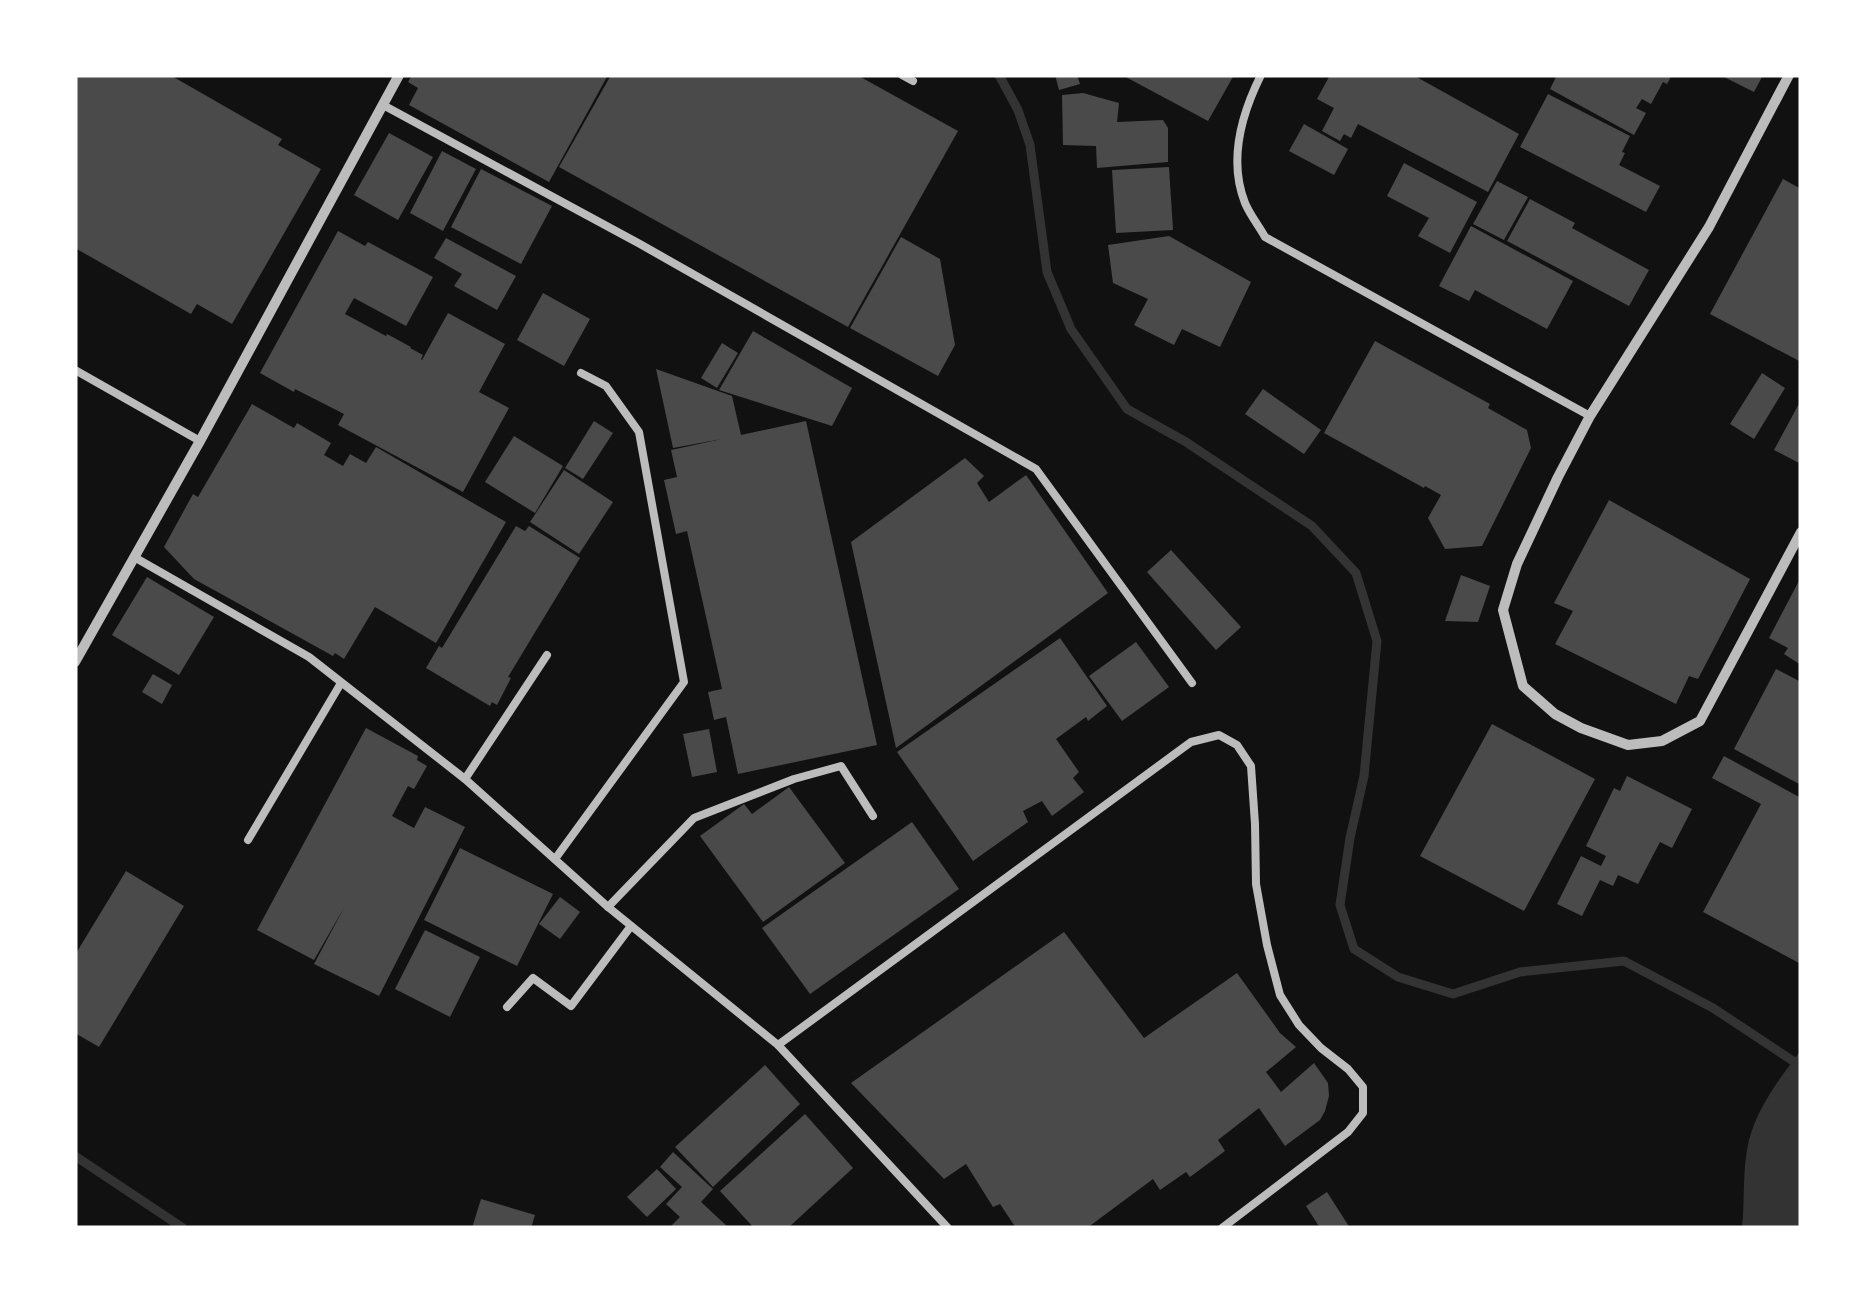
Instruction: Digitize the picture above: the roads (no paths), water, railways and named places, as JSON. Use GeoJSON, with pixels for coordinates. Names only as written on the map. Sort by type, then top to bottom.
{"type":"FeatureCollection","features":[{"type":"Feature","properties":{"kind":"street"},"geometry":{"type":"LineString","coordinates":[[75,662],[399,75]]}},
{"type":"Feature","properties":{"kind":"street"},"geometry":{"type":"LineString","coordinates":[[1789,75],[1709,227],[1590,416],[1518,564],[1503,610],[1524,686],[1554,714],[1628,746],[1662,741],[1700,721],[1801,532]]}},
{"type":"Feature","properties":{"kind":"lane"},"geometry":{"type":"LineString","coordinates":[[902,75],[913,81]]}},
{"type":"Feature","properties":{"kind":"lane"},"geometry":{"type":"LineString","coordinates":[[1261,75],[1249,98],[1239,133],[1236,169],[1246,205],[1265,237],[1590,416]]}},
{"type":"Feature","properties":{"kind":"lane"},"geometry":{"type":"LineString","coordinates":[[382,105],[640,244],[1036,470],[1192,683]]}},
{"type":"Feature","properties":{"kind":"lane"},"geometry":{"type":"LineString","coordinates":[[75,370],[200,441]]}},
{"type":"Feature","properties":{"kind":"lane"},"geometry":{"type":"LineString","coordinates":[[555,859],[684,682],[639,432],[606,386],[581,373]]}},
{"type":"Feature","properties":{"kind":"lane"},"geometry":{"type":"LineString","coordinates":[[134,557],[309,658],[465,779],[608,907],[778,1045],[948,1228]]}},
{"type":"Feature","properties":{"kind":"lane"},"geometry":{"type":"LineString","coordinates":[[465,779],[547,655]]}},
{"type":"Feature","properties":{"kind":"lane"},"geometry":{"type":"LineString","coordinates":[[248,840],[341,683]]}},
{"type":"Feature","properties":{"kind":"lane"},"geometry":{"type":"LineString","coordinates":[[778,1045],[1191,742],[1219,735],[1237,745],[1251,766],[1256,884],[1280,995],[1299,1025],[1348,1069],[1362,1088],[1363,1113],[1348,1132],[1222,1228]]}},
{"type":"Feature","properties":{"kind":"lane"},"geometry":{"type":"LineString","coordinates":[[608,907],[694,818],[794,779],[841,766],[873,816]]}},
{"type":"Feature","properties":{"kind":"lane"},"geometry":{"type":"LineString","coordinates":[[507,1007],[534,978],[571,1006],[631,926]]}},
{"type":"Feature","properties":{"kind":"waterway"},"geometry":{"type":"LineString","coordinates":[[999,75],[1018,110],[1030,145],[1047,272],[1071,329],[1127,409],[1186,442],[1312,526],[1356,573],[1377,641],[1364,776],[1340,905],[1354,949],[1398,977],[1453,994],[1520,972],[1624,961],[1713,1008],[1793,1061],[1801,1073]]}},
{"type":"Feature","properties":{"kind":"waterway"},"geometry":{"type":"LineString","coordinates":[[75,1156],[183,1228]]}}]}
